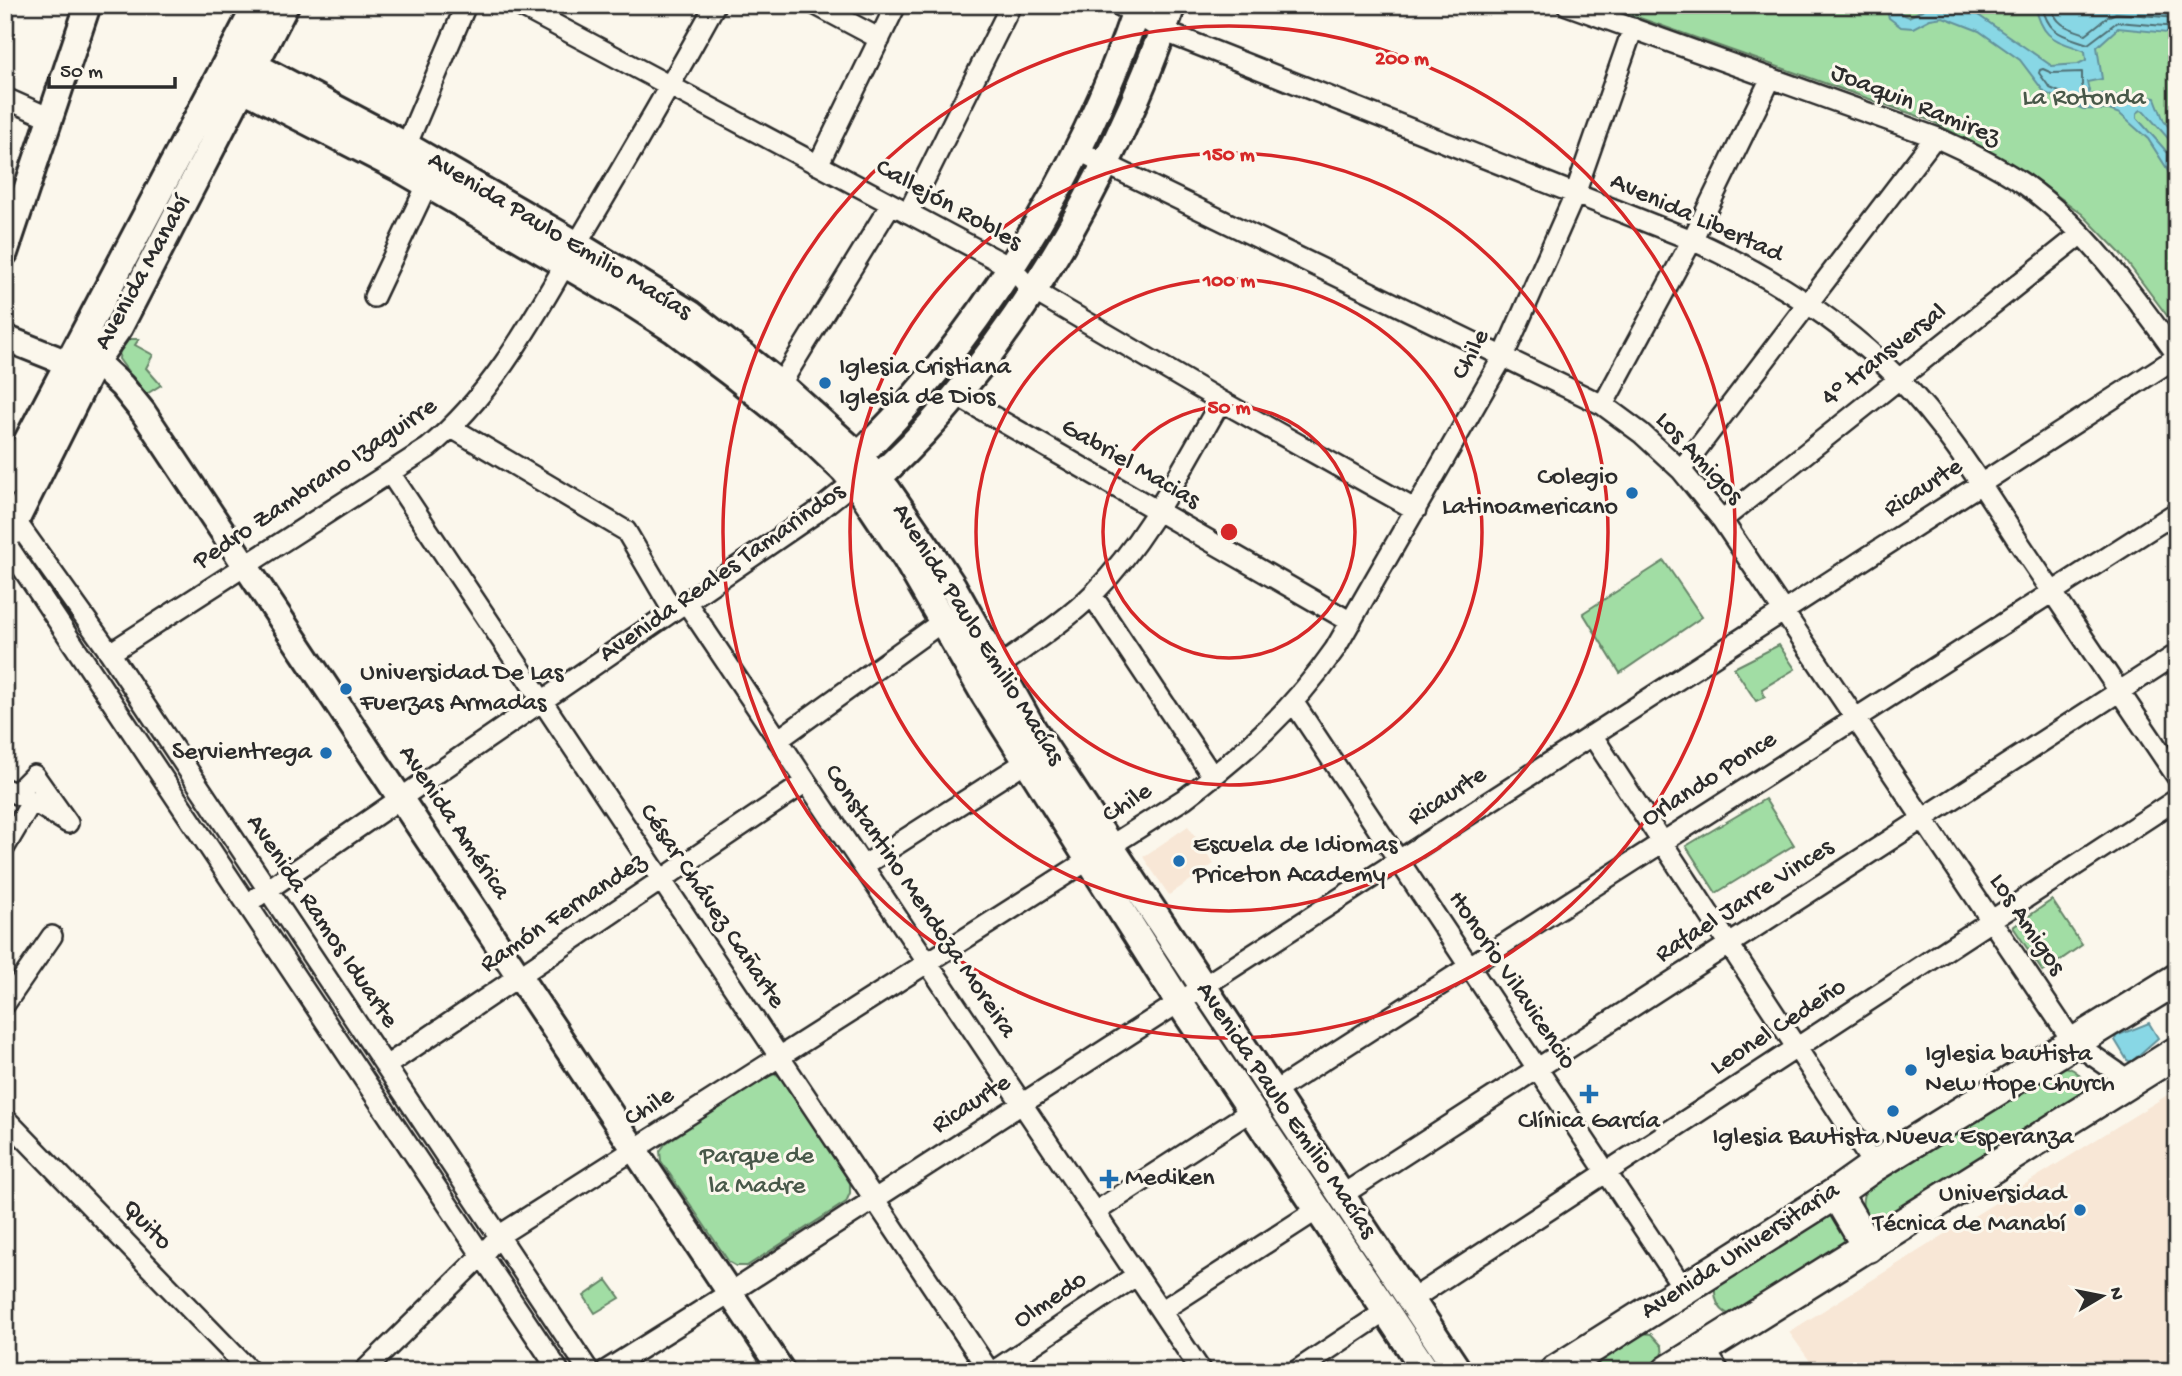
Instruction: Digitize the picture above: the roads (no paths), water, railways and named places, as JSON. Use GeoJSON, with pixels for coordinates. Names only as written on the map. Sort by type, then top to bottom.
{"type":"FeatureCollection","features":[{"type":"Feature","properties":{"kind":"main road","name":"Avenida Manabí"},"geometry":{"type":"LineString","coordinates":[[5,484],[83,362],[119,327],[237,71],[257,5]]}},
{"type":"Feature","properties":{"kind":"main road","name":"Avenida Manabí"},"geometry":{"type":"LineString","coordinates":[[237,71],[285,5]]}},
{"type":"Feature","properties":{"kind":"main road","name":"Avenida Reales Tamarindos"},"geometry":{"type":"LineString","coordinates":[[859,475],[917,439],[956,395],[1057,251],[1106,165],[1129,117],[1172,5]]}},
{"type":"Feature","properties":{"kind":"main road","name":"Avenida Reales Tamarindos"},"geometry":{"type":"LineString","coordinates":[[859,475],[897,416],[943,363],[1010,267],[1077,150],[1111,77],[1130,8]]}},
{"type":"Feature","properties":{"kind":"main road","name":"Avenida Paulo Emilio Macías"},"geometry":{"type":"LineString","coordinates":[[237,71],[406,146],[572,254],[634,304],[704,352],[859,475],[985,695],[1027,761],[1202,988],[1458,1371]]}},
{"type":"Feature","properties":{"kind":"main road","name":"Avenida Paulo Emilio Macías"},"geometry":{"type":"LineString","coordinates":[[237,71],[427,185],[690,314],[780,385],[953,587],[1179,1002],[1426,1371]]}},
{"type":"Feature","properties":{"kind":"main road","name":"Avenida Manabí"},"geometry":{"type":"LineString","coordinates":[[8,527],[83,362]]}},
{"type":"Feature","properties":{"kind":"main road","name":"Avenida Universitaria"},"geometry":{"type":"LineString","coordinates":[[1555,1371],[1836,1193],[1874,1166],[2177,979]]}},
{"type":"Feature","properties":{"kind":"main road"},"geometry":{"type":"LineString","coordinates":[[1668,1371],[1711,1360],[1868,1247],[2177,1052]]}},
{"type":"Feature","properties":{"kind":"main road"},"geometry":{"type":"LineString","coordinates":[[1836,1193],[1868,1247]]}},
{"type":"Feature","properties":{"kind":"street"},"geometry":{"type":"LineString","coordinates":[[5,253],[88,5]]}},
{"type":"Feature","properties":{"kind":"street"},"geometry":{"type":"LineString","coordinates":[[406,146],[466,5]]}},
{"type":"Feature","properties":{"kind":"street","name":"Callejón Robles"},"geometry":{"type":"LineString","coordinates":[[518,5],[1010,267],[1031,290],[1221,401],[1416,510]]}},
{"type":"Feature","properties":{"kind":"street","name":"Pedro Zambrano Izaguirre"},"geometry":{"type":"LineString","coordinates":[[110,653],[428,448],[452,428],[496,376],[572,254],[715,5]]}},
{"type":"Feature","properties":{"kind":"street"},"geometry":{"type":"LineString","coordinates":[[816,5],[880,39]]}},
{"type":"Feature","properties":{"kind":"street"},"geometry":{"type":"LineString","coordinates":[[818,165],[896,5]]}},
{"type":"Feature","properties":{"kind":"street"},"geometry":{"type":"LineString","coordinates":[[780,385],[900,209],[1010,5]]}},
{"type":"Feature","properties":{"kind":"street","name":"Joaquin Ramirez"},"geometry":{"type":"LineString","coordinates":[[1567,5],[1935,137],[1984,159],[2024,184],[2057,210],[2081,234],[2128,289],[2177,356]]}},
{"type":"Feature","properties":{"kind":"street","name":"Avenida Libertad"},"geometry":{"type":"LineString","coordinates":[[1130,8],[1163,31],[1692,240],[1732,258],[1808,303],[1860,343],[1899,379],[1923,406],[1980,484],[2177,777]]}},
{"type":"Feature","properties":{"kind":"street","name":"Chile"},"geometry":{"type":"LineString","coordinates":[[364,1371],[500,1235],[1184,799],[1267,731],[1294,703],[1315,677],[1351,622],[1504,355],[1575,194],[1633,29]]}},
{"type":"Feature","properties":{"kind":"street"},"geometry":{"type":"LineString","coordinates":[[1603,405],[1692,240],[1771,78]]}},
{"type":"Feature","properties":{"kind":"street"},"geometry":{"type":"LineString","coordinates":[[5,98],[50,118]]}},
{"type":"Feature","properties":{"kind":"street"},"geometry":{"type":"LineString","coordinates":[[1681,470],[1935,137]]}},
{"type":"Feature","properties":{"kind":"street","name":"Los Amigos"},"geometry":{"type":"LineString","coordinates":[[1077,150],[1504,355],[1603,405],[1641,433],[1681,470],[1722,520],[2073,1042]]}},
{"type":"Feature","properties":{"kind":"street"},"geometry":{"type":"LineString","coordinates":[[374,297],[427,185]]}},
{"type":"Feature","properties":{"kind":"street","name":"4° transversal"},"geometry":{"type":"LineString","coordinates":[[1722,520],[2081,234]]}},
{"type":"Feature","properties":{"kind":"street","name":"Avenida América"},"geometry":{"type":"LineString","coordinates":[[5,338],[83,362],[122,386],[143,412],[782,1371]]}},
{"type":"Feature","properties":{"kind":"street","name":"Ricaurte"},"geometry":{"type":"LineString","coordinates":[[605,1371],[2177,356]]}},
{"type":"Feature","properties":{"kind":"street","name":"Gabriel Macias"},"geometry":{"type":"LineString","coordinates":[[956,395],[1351,622]]}},
{"type":"Feature","properties":{"kind":"street"},"geometry":{"type":"LineString","coordinates":[[997,668],[1070,614],[1092,595],[1121,561],[1157,510],[1221,401]]}},
{"type":"Feature","properties":{"kind":"street","name":"Constantino Mendoza Moreira"},"geometry":{"type":"LineString","coordinates":[[452,428],[626,531],[778,740],[1201,1371]]}},
{"type":"Feature","properties":{"kind":"street","name":"César Chávez Cañarte"},"geometry":{"type":"LineString","coordinates":[[390,473],[989,1371]]}},
{"type":"Feature","properties":{"kind":"street","name":"Avenida Reales Tamarindos"},"geometry":{"type":"LineString","coordinates":[[247,904],[814,514],[859,475]]}},
{"type":"Feature","properties":{"kind":"street","name":"Orlando Ponce"},"geometry":{"type":"LineString","coordinates":[[1272,1093],[2177,512]]}},
{"type":"Feature","properties":{"kind":"street","name":"Avenida Ramos Iduarte"},"geometry":{"type":"LineString","coordinates":[[8,527],[110,653],[589,1371]]}},
{"type":"Feature","properties":{"kind":"street","name":"Avenida Ramos Iduarte"},"geometry":{"type":"LineString","coordinates":[[8,527],[247,904],[559,1371]]}},
{"type":"Feature","properties":{"kind":"street"},"geometry":{"type":"LineString","coordinates":[[1092,595],[1213,777]]}},
{"type":"Feature","properties":{"kind":"street"},"geometry":{"type":"LineString","coordinates":[[778,740],[943,621]]}},
{"type":"Feature","properties":{"kind":"street","name":"Rafael Jarre Vinces"},"geometry":{"type":"LineString","coordinates":[[1342,1195],[2177,654]]}},
{"type":"Feature","properties":{"kind":"street","name":"Honorio Vilavicencio"},"geometry":{"type":"LineString","coordinates":[[1294,703],[1684,1289]]}},
{"type":"Feature","properties":{"kind":"street"},"geometry":{"type":"LineString","coordinates":[[1592,735],[1874,1166]]}},
{"type":"Feature","properties":{"kind":"street"},"geometry":{"type":"LineString","coordinates":[[863,866],[1027,761]]}},
{"type":"Feature","properties":{"kind":"street","name":"Ramón Fernandez"},"geometry":{"type":"LineString","coordinates":[[386,1066],[806,782]]}},
{"type":"Feature","properties":{"kind":"street"},"geometry":{"type":"LineString","coordinates":[[5,847],[18,794]]}},
{"type":"Feature","properties":{"kind":"street","name":"Leonel Cedeño"},"geometry":{"type":"LineString","coordinates":[[1410,1300],[2177,799]]}},
{"type":"Feature","properties":{"kind":"street"},"geometry":{"type":"LineString","coordinates":[[5,1004],[52,936]]}},
{"type":"Feature","properties":{"kind":"street"},"geometry":{"type":"LineString","coordinates":[[2073,1042],[2131,1082]]}},
{"type":"Feature","properties":{"kind":"street"},"geometry":{"type":"LineString","coordinates":[[1095,1212],[1251,1111]]}},
{"type":"Feature","properties":{"kind":"street","name":"Quito"},"geometry":{"type":"LineString","coordinates":[[5,1118],[250,1371]]}},
{"type":"Feature","properties":{"kind":"street"},"geometry":{"type":"LineString","coordinates":[[1161,1311],[1317,1210]]}},
{"type":"Feature","properties":{"kind":"street","name":"Olmedo"},"geometry":{"type":"LineString","coordinates":[[994,1371],[1137,1275]]}},
{"type":"Feature","properties":{"kind":"street"},"geometry":{"type":"LineString","coordinates":[[1296,1371],[1386,1311]]}},
{"type":"Feature","properties":{"kind":"water"},"geometry":{"type":"Polygon","coordinates":[[[1885,5],[1897,5],[1902,14],[1909,17],[1928,7],[1952,5],[1975,13],[2052,66],[2078,64],[2086,60],[2085,51],[2058,41],[2046,32],[2035,5],[2177,5],[2177,34],[2118,28],[2097,47],[2102,79],[2087,82],[2090,95],[2155,98],[2164,121],[2177,137],[2177,190],[2148,139],[2120,114],[2109,110],[2083,109],[2045,93],[2020,60],[1979,31],[1943,17],[1930,19],[1913,28],[1901,27],[1889,18],[1885,5]],[[2144,111],[2137,113],[2137,118],[2167,152],[2173,153],[2175,146],[2144,111]]]}},
{"type":"Feature","properties":{"kind":"water"},"geometry":{"type":"Polygon","coordinates":[[[2149,1023],[2158,1038],[2131,1062],[2127,1060],[2115,1040],[2116,1036],[2149,1023]]]}},
{"type":"Feature","properties":{"kind":"place","name":"Iglesia Cristiana Iglesia de Dios"},"geometry":{"type":"Point","coordinates":[825,383]}},
{"type":"Feature","properties":{"kind":"place","name":"Colegio Latinoamericano"},"geometry":{"type":"Point","coordinates":[1632,493]}},
{"type":"Feature","properties":{"kind":"place","name":"Universidad De Las Fuerzas Armadas"},"geometry":{"type":"Point","coordinates":[346,689]}},
{"type":"Feature","properties":{"kind":"place","name":"Servientrega"},"geometry":{"type":"Point","coordinates":[326,753]}},
{"type":"Feature","properties":{"kind":"place","name":"Escuela de Idiomas Priceton Academy"},"geometry":{"type":"Point","coordinates":[1179,861]}},
{"type":"Feature","properties":{"kind":"place","name":"Iglesia bautista New Hope Church"},"geometry":{"type":"Point","coordinates":[1911,1070]}},
{"type":"Feature","properties":{"kind":"place","name":"Clínica García"},"geometry":{"type":"Point","coordinates":[1589,1094]}},
{"type":"Feature","properties":{"kind":"place","name":"Iglesia Bautista Nueva Esperanza"},"geometry":{"type":"Point","coordinates":[1893,1111]}},
{"type":"Feature","properties":{"kind":"place","name":"Mediken"},"geometry":{"type":"Point","coordinates":[1109,1179]}},
{"type":"Feature","properties":{"kind":"place","name":"Universidad Técnica de Manabí"},"geometry":{"type":"Point","coordinates":[2080,1210]}},
{"type":"Feature","properties":{"kind":"park label","name":"La Rotonda"},"geometry":{"type":"Point","coordinates":[2084,99]}},
{"type":"Feature","properties":{"kind":"park label","name":"Parque de la Madre"},"geometry":{"type":"Point","coordinates":[757,1172]}}]}
